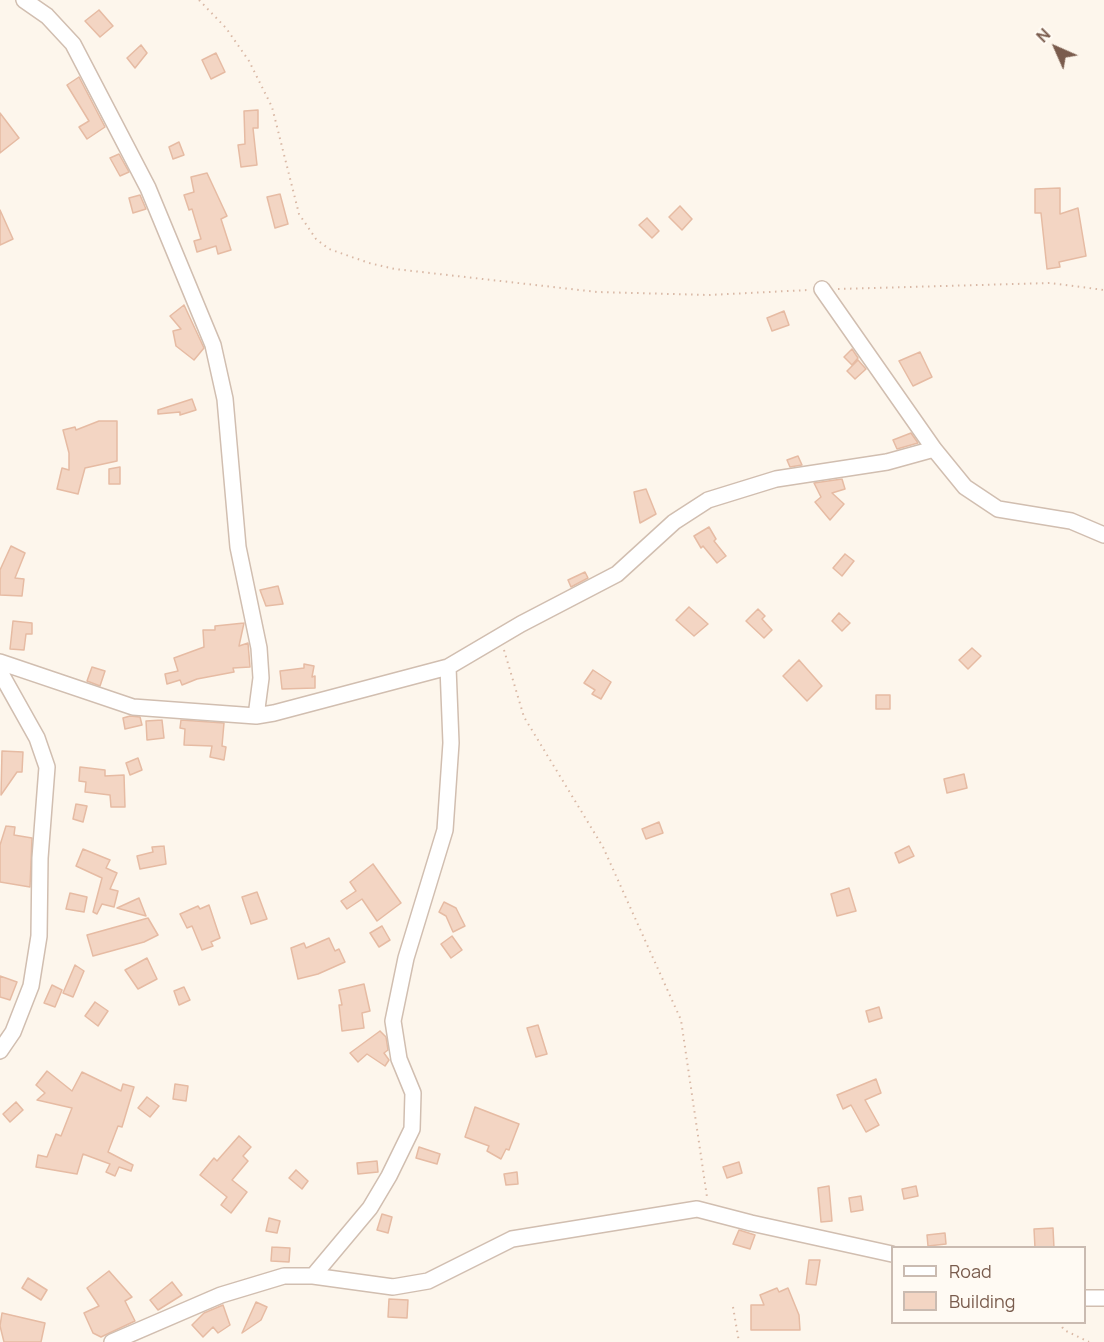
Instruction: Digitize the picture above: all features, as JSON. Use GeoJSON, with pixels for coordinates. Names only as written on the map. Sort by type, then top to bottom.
{"type":"FeatureCollection","features":[{"type":"Feature","properties":{"kind":"street"},"geometry":{"type":"LineString","coordinates":[[24,0],[47,16],[73,44],[148,188],[213,345],[225,399],[237,547],[259,648],[261,678],[256,716]]}},
{"type":"Feature","properties":{"kind":"street"},"geometry":{"type":"LineString","coordinates":[[822,289],[934,449],[965,487],[998,509],[1071,521],[1104,535]]}},
{"type":"Feature","properties":{"kind":"street"},"geometry":{"type":"LineString","coordinates":[[0,662],[133,707],[256,716],[448,667],[617,574],[674,522],[708,500],[776,479],[887,462],[934,449]]}},
{"type":"Feature","properties":{"kind":"street"},"geometry":{"type":"LineString","coordinates":[[313,1276],[370,1208],[412,1129],[413,1093],[399,1059],[393,1021],[406,958],[445,830],[451,743],[448,667]]}},
{"type":"Feature","properties":{"kind":"street"},"geometry":{"type":"LineString","coordinates":[[0,672],[37,738],[47,767],[40,858],[39,936],[31,986],[13,1032],[0,1051]]}},
{"type":"Feature","properties":{"kind":"street"},"geometry":{"type":"LineString","coordinates":[[112,1342],[221,1295],[284,1276],[313,1276],[393,1287],[428,1281],[512,1239],[697,1209],[891,1254]]}},
{"type":"Feature","properties":{"kind":"street"},"geometry":{"type":"LineString","coordinates":[[1086,1298],[1104,1298]]}},
{"type":"Feature","properties":{"kind":"path"},"geometry":{"type":"LineString","coordinates":[[199,0],[226,28],[258,79],[272,107],[299,214],[316,239],[329,249],[369,263],[395,269],[597,292],[709,296],[822,289],[1050,283],[1104,290]]}},
{"type":"Feature","properties":{"kind":"path"},"geometry":{"type":"LineString","coordinates":[[501,636],[511,679],[524,717],[603,847],[681,1020],[710,1212]]}},
{"type":"Feature","properties":{"kind":"path"},"geometry":{"type":"LineString","coordinates":[[734,1307],[739,1342]]}},
{"type":"Feature","properties":{"kind":"path"},"geometry":{"type":"LineString","coordinates":[[1060,1324],[1064,1330],[1089,1342]]}},
{"type":"Feature","properties":{"kind":"building"},"geometry":{"type":"Polygon","coordinates":[[[99,10],[113,26],[100,37],[85,21],[99,10]]]}},
{"type":"Feature","properties":{"kind":"building"},"geometry":{"type":"Polygon","coordinates":[[[141,45],[147,53],[135,68],[127,58],[141,45]]]}},
{"type":"Feature","properties":{"kind":"building"},"geometry":{"type":"Polygon","coordinates":[[[216,53],[225,72],[211,79],[202,60],[216,53]]]}},
{"type":"Feature","properties":{"kind":"building"},"geometry":{"type":"Polygon","coordinates":[[[79,77],[105,127],[87,139],[79,127],[89,121],[67,85],[79,77]]]}},
{"type":"Feature","properties":{"kind":"building"},"geometry":{"type":"Polygon","coordinates":[[[258,110],[258,128],[253,128],[257,165],[241,167],[238,145],[245,144],[244,111],[258,110]]]}},
{"type":"Feature","properties":{"kind":"building"},"geometry":{"type":"Polygon","coordinates":[[[0,113],[19,138],[0,153],[0,113]]]}},
{"type":"Feature","properties":{"kind":"building"},"geometry":{"type":"Polygon","coordinates":[[[179,142],[184,155],[173,159],[169,147],[179,142]]]}},
{"type":"Feature","properties":{"kind":"building"},"geometry":{"type":"Polygon","coordinates":[[[119,154],[129,172],[120,176],[110,158],[119,154]]]}},
{"type":"Feature","properties":{"kind":"building"},"geometry":{"type":"Polygon","coordinates":[[[207,173],[227,216],[221,219],[231,250],[218,254],[216,246],[197,252],[194,241],[201,239],[192,209],[189,210],[184,195],[194,192],[191,177],[207,173]]]}},
{"type":"Feature","properties":{"kind":"building"},"geometry":{"type":"Polygon","coordinates":[[[1060,188],[1060,214],[1078,208],[1086,256],[1059,262],[1060,267],[1047,269],[1041,213],[1035,213],[1035,189],[1060,188]]]}},
{"type":"Feature","properties":{"kind":"building"},"geometry":{"type":"Polygon","coordinates":[[[280,194],[288,224],[275,228],[267,197],[280,194]]]}},
{"type":"Feature","properties":{"kind":"building"},"geometry":{"type":"Polygon","coordinates":[[[140,195],[146,209],[133,213],[129,198],[140,195]]]}},
{"type":"Feature","properties":{"kind":"building"},"geometry":{"type":"Polygon","coordinates":[[[680,206],[692,219],[682,230],[669,217],[680,206]]]}},
{"type":"Feature","properties":{"kind":"building"},"geometry":{"type":"Polygon","coordinates":[[[0,210],[13,239],[0,245],[0,210]]]}},
{"type":"Feature","properties":{"kind":"building"},"geometry":{"type":"Polygon","coordinates":[[[647,218],[659,231],[652,238],[639,225],[647,218]]]}},
{"type":"Feature","properties":{"kind":"building"},"geometry":{"type":"Polygon","coordinates":[[[184,305],[204,348],[194,360],[176,346],[173,331],[181,329],[170,316],[184,305]]]}},
{"type":"Feature","properties":{"kind":"building"},"geometry":{"type":"Polygon","coordinates":[[[784,311],[789,325],[772,331],[767,318],[784,311]]]}},
{"type":"Feature","properties":{"kind":"building"},"geometry":{"type":"Polygon","coordinates":[[[852,349],[858,358],[852,365],[844,357],[852,349]]]}},
{"type":"Feature","properties":{"kind":"building"},"geometry":{"type":"Polygon","coordinates":[[[920,352],[932,377],[913,386],[899,361],[920,352]]]}},
{"type":"Feature","properties":{"kind":"building"},"geometry":{"type":"Polygon","coordinates":[[[858,360],[866,369],[855,379],[847,371],[858,360]]]}},
{"type":"Feature","properties":{"kind":"building"},"geometry":{"type":"Polygon","coordinates":[[[192,399],[196,410],[180,415],[180,412],[158,414],[158,410],[192,399]]]}},
{"type":"Feature","properties":{"kind":"building"},"geometry":{"type":"Polygon","coordinates":[[[99,421],[117,421],[117,461],[85,468],[78,494],[57,489],[62,468],[69,470],[69,453],[63,430],[75,427],[76,430],[99,421]]]}},
{"type":"Feature","properties":{"kind":"building"},"geometry":{"type":"Polygon","coordinates":[[[911,433],[918,443],[897,449],[893,440],[911,433]]]}},
{"type":"Feature","properties":{"kind":"building"},"geometry":{"type":"Polygon","coordinates":[[[798,456],[802,465],[790,467],[787,460],[798,456]]]}},
{"type":"Feature","properties":{"kind":"building"},"geometry":{"type":"Polygon","coordinates":[[[120,467],[120,484],[109,484],[109,469],[120,467]]]}},
{"type":"Feature","properties":{"kind":"building"},"geometry":{"type":"Polygon","coordinates":[[[842,479],[845,489],[832,493],[844,504],[830,520],[815,502],[821,497],[814,483],[842,479]]]}},
{"type":"Feature","properties":{"kind":"building"},"geometry":{"type":"Polygon","coordinates":[[[646,489],[656,514],[640,523],[634,492],[646,489]]]}},
{"type":"Feature","properties":{"kind":"building"},"geometry":{"type":"Polygon","coordinates":[[[709,527],[716,539],[714,541],[726,556],[717,563],[703,546],[701,548],[694,536],[709,527]]]}},
{"type":"Feature","properties":{"kind":"building"},"geometry":{"type":"Polygon","coordinates":[[[11,546],[25,553],[15,578],[24,579],[22,596],[0,595],[0,570],[11,546]]]}},
{"type":"Feature","properties":{"kind":"building"},"geometry":{"type":"Polygon","coordinates":[[[845,554],[854,561],[842,576],[833,568],[845,554]]]}},
{"type":"Feature","properties":{"kind":"building"},"geometry":{"type":"Polygon","coordinates":[[[585,572],[588,578],[571,587],[568,580],[585,572]]]}},
{"type":"Feature","properties":{"kind":"building"},"geometry":{"type":"Polygon","coordinates":[[[278,586],[283,604],[266,606],[260,590],[278,586]]]}},
{"type":"Feature","properties":{"kind":"building"},"geometry":{"type":"Polygon","coordinates":[[[689,607],[708,624],[694,636],[676,620],[689,607]]]}},
{"type":"Feature","properties":{"kind":"building"},"geometry":{"type":"Polygon","coordinates":[[[758,609],[765,616],[762,619],[772,630],[764,638],[746,621],[758,609]]]}},
{"type":"Feature","properties":{"kind":"building"},"geometry":{"type":"Polygon","coordinates":[[[839,613],[850,623],[842,631],[832,621],[839,613]]]}},
{"type":"Feature","properties":{"kind":"building"},"geometry":{"type":"Polygon","coordinates":[[[13,621],[32,623],[32,634],[26,634],[24,650],[10,649],[13,621]]]}},
{"type":"Feature","properties":{"kind":"building"},"geometry":{"type":"Polygon","coordinates":[[[244,623],[239,646],[248,643],[250,667],[233,668],[234,672],[197,679],[182,685],[180,680],[167,684],[165,674],[178,671],[174,658],[204,647],[203,630],[215,630],[215,626],[244,623]]]}},
{"type":"Feature","properties":{"kind":"building"},"geometry":{"type":"Polygon","coordinates":[[[972,648],[981,656],[968,669],[959,660],[972,648]]]}},
{"type":"Feature","properties":{"kind":"building"},"geometry":{"type":"Polygon","coordinates":[[[799,660],[822,686],[807,701],[783,676],[799,660]]]}},
{"type":"Feature","properties":{"kind":"building"},"geometry":{"type":"Polygon","coordinates":[[[304,664],[314,666],[312,677],[315,676],[315,688],[282,689],[280,671],[304,668],[304,664]]]}},
{"type":"Feature","properties":{"kind":"building"},"geometry":{"type":"Polygon","coordinates":[[[92,667],[105,671],[100,686],[87,681],[92,667]]]}},
{"type":"Feature","properties":{"kind":"building"},"geometry":{"type":"Polygon","coordinates":[[[593,670],[611,682],[601,699],[592,694],[595,690],[584,683],[593,670]]]}},
{"type":"Feature","properties":{"kind":"building"},"geometry":{"type":"Polygon","coordinates":[[[876,695],[890,695],[890,709],[876,709],[876,695]]]}},
{"type":"Feature","properties":{"kind":"building"},"geometry":{"type":"Polygon","coordinates":[[[140,717],[142,725],[125,729],[123,718],[140,717]]]}},
{"type":"Feature","properties":{"kind":"building"},"geometry":{"type":"Polygon","coordinates":[[[162,720],[164,738],[147,740],[146,721],[162,720]]]}},
{"type":"Feature","properties":{"kind":"building"},"geometry":{"type":"Polygon","coordinates":[[[181,720],[224,723],[222,746],[226,747],[224,760],[210,757],[212,746],[184,745],[185,729],[180,728],[181,720]]]}},
{"type":"Feature","properties":{"kind":"building"},"geometry":{"type":"Polygon","coordinates":[[[2,751],[23,752],[22,772],[17,772],[1,795],[2,751]]]}},
{"type":"Feature","properties":{"kind":"building"},"geometry":{"type":"Polygon","coordinates":[[[138,758],[142,770],[130,775],[126,763],[138,758]]]}},
{"type":"Feature","properties":{"kind":"building"},"geometry":{"type":"Polygon","coordinates":[[[80,767],[105,770],[105,776],[124,775],[125,807],[111,807],[110,795],[85,792],[86,782],[79,781],[80,767]]]}},
{"type":"Feature","properties":{"kind":"building"},"geometry":{"type":"Polygon","coordinates":[[[964,774],[967,788],[947,793],[944,779],[964,774]]]}},
{"type":"Feature","properties":{"kind":"building"},"geometry":{"type":"Polygon","coordinates":[[[76,804],[87,806],[83,822],[73,819],[76,804]]]}},
{"type":"Feature","properties":{"kind":"building"},"geometry":{"type":"Polygon","coordinates":[[[659,822],[663,833],[646,839],[642,829],[659,822]]]}},
{"type":"Feature","properties":{"kind":"building"},"geometry":{"type":"Polygon","coordinates":[[[6,826],[15,827],[14,835],[32,838],[30,887],[0,882],[0,845],[6,826]]]}},
{"type":"Feature","properties":{"kind":"building"},"geometry":{"type":"Polygon","coordinates":[[[164,846],[166,864],[140,869],[137,856],[153,852],[152,847],[164,846]]]}},
{"type":"Feature","properties":{"kind":"building"},"geometry":{"type":"Polygon","coordinates":[[[909,846],[914,856],[899,863],[895,853],[909,846]]]}},
{"type":"Feature","properties":{"kind":"building"},"geometry":{"type":"Polygon","coordinates":[[[83,849],[110,860],[106,868],[117,873],[110,889],[118,891],[114,907],[102,904],[97,914],[93,912],[102,878],[76,866],[83,849]]]}},
{"type":"Feature","properties":{"kind":"building"},"geometry":{"type":"Polygon","coordinates":[[[373,864],[401,903],[377,921],[362,899],[347,909],[341,901],[356,891],[350,882],[373,864]]]}},
{"type":"Feature","properties":{"kind":"building"},"geometry":{"type":"Polygon","coordinates":[[[849,888],[856,911],[837,916],[831,894],[849,888]]]}},
{"type":"Feature","properties":{"kind":"building"},"geometry":{"type":"Polygon","coordinates":[[[257,892],[267,919],[251,924],[242,897],[257,892]]]}},
{"type":"Feature","properties":{"kind":"building"},"geometry":{"type":"Polygon","coordinates":[[[70,893],[87,897],[84,912],[66,909],[70,893]]]}},
{"type":"Feature","properties":{"kind":"building"},"geometry":{"type":"Polygon","coordinates":[[[139,898],[146,916],[117,908],[139,898]]]}},
{"type":"Feature","properties":{"kind":"building"},"geometry":{"type":"Polygon","coordinates":[[[444,902],[456,908],[465,926],[453,932],[446,916],[439,912],[444,902]]]}},
{"type":"Feature","properties":{"kind":"building"},"geometry":{"type":"Polygon","coordinates":[[[209,905],[220,938],[211,942],[213,946],[202,950],[192,926],[187,928],[180,914],[198,906],[200,909],[209,905]]]}},
{"type":"Feature","properties":{"kind":"building"},"geometry":{"type":"Polygon","coordinates":[[[148,918],[158,935],[144,942],[93,956],[87,935],[148,918]]]}},
{"type":"Feature","properties":{"kind":"building"},"geometry":{"type":"Polygon","coordinates":[[[382,926],[390,940],[379,947],[370,933],[382,926]]]}},
{"type":"Feature","properties":{"kind":"building"},"geometry":{"type":"Polygon","coordinates":[[[452,936],[462,950],[451,958],[441,944],[452,936]]]}},
{"type":"Feature","properties":{"kind":"building"},"geometry":{"type":"Polygon","coordinates":[[[329,938],[335,951],[339,949],[345,962],[318,974],[298,979],[291,948],[304,943],[306,948],[329,938]]]}},
{"type":"Feature","properties":{"kind":"building"},"geometry":{"type":"Polygon","coordinates":[[[147,958],[157,979],[138,989],[125,970],[147,958]]]}},
{"type":"Feature","properties":{"kind":"building"},"geometry":{"type":"Polygon","coordinates":[[[75,965],[84,971],[73,997],[63,993],[75,965]]]}},
{"type":"Feature","properties":{"kind":"building"},"geometry":{"type":"Polygon","coordinates":[[[0,976],[17,982],[10,1000],[0,997],[0,976]]]}},
{"type":"Feature","properties":{"kind":"building"},"geometry":{"type":"Polygon","coordinates":[[[364,984],[370,1011],[362,1013],[364,1028],[342,1031],[339,1005],[342,1005],[339,990],[364,984]]]}},
{"type":"Feature","properties":{"kind":"building"},"geometry":{"type":"Polygon","coordinates":[[[52,985],[62,990],[55,1007],[44,1003],[52,985]]]}},
{"type":"Feature","properties":{"kind":"building"},"geometry":{"type":"Polygon","coordinates":[[[184,987],[190,1000],[179,1005],[174,991],[184,987]]]}},
{"type":"Feature","properties":{"kind":"building"},"geometry":{"type":"Polygon","coordinates":[[[95,1002],[108,1011],[98,1026],[85,1016],[95,1002]]]}},
{"type":"Feature","properties":{"kind":"building"},"geometry":{"type":"Polygon","coordinates":[[[879,1007],[882,1018],[869,1022],[866,1011],[879,1007]]]}},
{"type":"Feature","properties":{"kind":"building"},"geometry":{"type":"Polygon","coordinates":[[[538,1025],[547,1054],[536,1057],[527,1028],[538,1025]]]}},
{"type":"Feature","properties":{"kind":"building"},"geometry":{"type":"Polygon","coordinates":[[[380,1031],[386,1037],[388,1050],[384,1053],[389,1060],[385,1066],[367,1054],[358,1062],[350,1053],[380,1031]]]}},
{"type":"Feature","properties":{"kind":"building"},"geometry":{"type":"Polygon","coordinates":[[[47,1071],[72,1091],[82,1072],[121,1091],[123,1084],[134,1087],[122,1127],[118,1126],[108,1152],[133,1165],[131,1171],[119,1167],[115,1176],[106,1172],[110,1164],[83,1154],[77,1174],[36,1167],[38,1155],[47,1157],[56,1134],[61,1136],[72,1108],[37,1100],[45,1093],[36,1085],[47,1071]]]}},
{"type":"Feature","properties":{"kind":"building"},"geometry":{"type":"Polygon","coordinates":[[[876,1079],[881,1093],[865,1100],[879,1125],[866,1132],[851,1105],[843,1109],[837,1095],[876,1079]]]}},
{"type":"Feature","properties":{"kind":"building"},"geometry":{"type":"Polygon","coordinates":[[[175,1084],[188,1086],[186,1101],[173,1099],[175,1084]]]}},
{"type":"Feature","properties":{"kind":"building"},"geometry":{"type":"Polygon","coordinates":[[[147,1097],[159,1106],[150,1117],[138,1108],[147,1097]]]}},
{"type":"Feature","properties":{"kind":"building"},"geometry":{"type":"Polygon","coordinates":[[[16,1102],[23,1110],[10,1122],[3,1114],[16,1102]]]}},
{"type":"Feature","properties":{"kind":"building"},"geometry":{"type":"Polygon","coordinates":[[[475,1107],[519,1124],[509,1150],[506,1149],[501,1159],[487,1151],[489,1146],[465,1137],[475,1107]]]}},
{"type":"Feature","properties":{"kind":"building"},"geometry":{"type":"Polygon","coordinates":[[[239,1136],[251,1147],[243,1156],[248,1161],[232,1180],[247,1192],[231,1213],[221,1205],[227,1197],[200,1175],[214,1158],[217,1161],[239,1136]]]}},
{"type":"Feature","properties":{"kind":"building"},"geometry":{"type":"Polygon","coordinates":[[[419,1147],[440,1154],[437,1164],[416,1158],[419,1147]]]}},
{"type":"Feature","properties":{"kind":"building"},"geometry":{"type":"Polygon","coordinates":[[[377,1161],[378,1172],[358,1174],[357,1163],[377,1161]]]}},
{"type":"Feature","properties":{"kind":"building"},"geometry":{"type":"Polygon","coordinates":[[[739,1162],[742,1173],[727,1178],[723,1167],[739,1162]]]}},
{"type":"Feature","properties":{"kind":"building"},"geometry":{"type":"Polygon","coordinates":[[[296,1170],[308,1181],[302,1189],[289,1178],[296,1170]]]}},
{"type":"Feature","properties":{"kind":"building"},"geometry":{"type":"Polygon","coordinates":[[[517,1172],[518,1184],[506,1185],[504,1174],[517,1172]]]}},
{"type":"Feature","properties":{"kind":"building"},"geometry":{"type":"Polygon","coordinates":[[[829,1186],[832,1221],[821,1222],[818,1188],[829,1186]]]}},
{"type":"Feature","properties":{"kind":"building"},"geometry":{"type":"Polygon","coordinates":[[[916,1186],[918,1196],[904,1199],[902,1189],[916,1186]]]}},
{"type":"Feature","properties":{"kind":"building"},"geometry":{"type":"Polygon","coordinates":[[[861,1196],[863,1210],[851,1212],[849,1198],[861,1196]]]}},
{"type":"Feature","properties":{"kind":"building"},"geometry":{"type":"Polygon","coordinates":[[[382,1214],[392,1217],[388,1233],[377,1230],[382,1214]]]}},
{"type":"Feature","properties":{"kind":"building"},"geometry":{"type":"Polygon","coordinates":[[[269,1218],[280,1221],[277,1233],[266,1231],[269,1218]]]}},
{"type":"Feature","properties":{"kind":"building"},"geometry":{"type":"Polygon","coordinates":[[[1053,1228],[1054,1246],[1035,1246],[1034,1229],[1053,1228]]]}},
{"type":"Feature","properties":{"kind":"building"},"geometry":{"type":"Polygon","coordinates":[[[739,1230],[755,1235],[750,1249],[733,1244],[739,1230]]]}},
{"type":"Feature","properties":{"kind":"building"},"geometry":{"type":"Polygon","coordinates":[[[945,1233],[946,1244],[928,1246],[927,1235],[945,1233]]]}},
{"type":"Feature","properties":{"kind":"building"},"geometry":{"type":"Polygon","coordinates":[[[272,1247],[290,1248],[289,1262],[271,1261],[272,1247]]]}},
{"type":"Feature","properties":{"kind":"building"},"geometry":{"type":"Polygon","coordinates":[[[809,1260],[820,1260],[816,1285],[806,1284],[809,1260]]]}},
{"type":"Feature","properties":{"kind":"building"},"geometry":{"type":"Polygon","coordinates":[[[109,1271],[132,1297],[125,1301],[135,1321],[101,1337],[93,1333],[84,1313],[99,1306],[87,1288],[109,1271]]]}},
{"type":"Feature","properties":{"kind":"building"},"geometry":{"type":"Polygon","coordinates":[[[28,1278],[47,1290],[41,1300],[22,1288],[28,1278]]]}},
{"type":"Feature","properties":{"kind":"building"},"geometry":{"type":"Polygon","coordinates":[[[172,1282],[182,1295],[158,1310],[150,1300],[172,1282]]]}},
{"type":"Feature","properties":{"kind":"building"},"geometry":{"type":"Polygon","coordinates":[[[777,1288],[779,1292],[788,1288],[799,1315],[800,1330],[751,1330],[751,1305],[764,1305],[760,1295],[777,1288]]]}},
{"type":"Feature","properties":{"kind":"building"},"geometry":{"type":"Polygon","coordinates":[[[389,1299],[408,1300],[407,1318],[388,1317],[389,1299]]]}},
{"type":"Feature","properties":{"kind":"building"},"geometry":{"type":"Polygon","coordinates":[[[256,1302],[267,1307],[261,1320],[242,1333],[256,1302]]]}},
{"type":"Feature","properties":{"kind":"building"},"geometry":{"type":"Polygon","coordinates":[[[223,1305],[230,1325],[218,1333],[213,1327],[203,1337],[192,1325],[204,1313],[223,1305]]]}},
{"type":"Feature","properties":{"kind":"building"},"geometry":{"type":"Polygon","coordinates":[[[2,1313],[45,1323],[41,1342],[4,1342],[0,1326],[2,1313]]]}}]}
